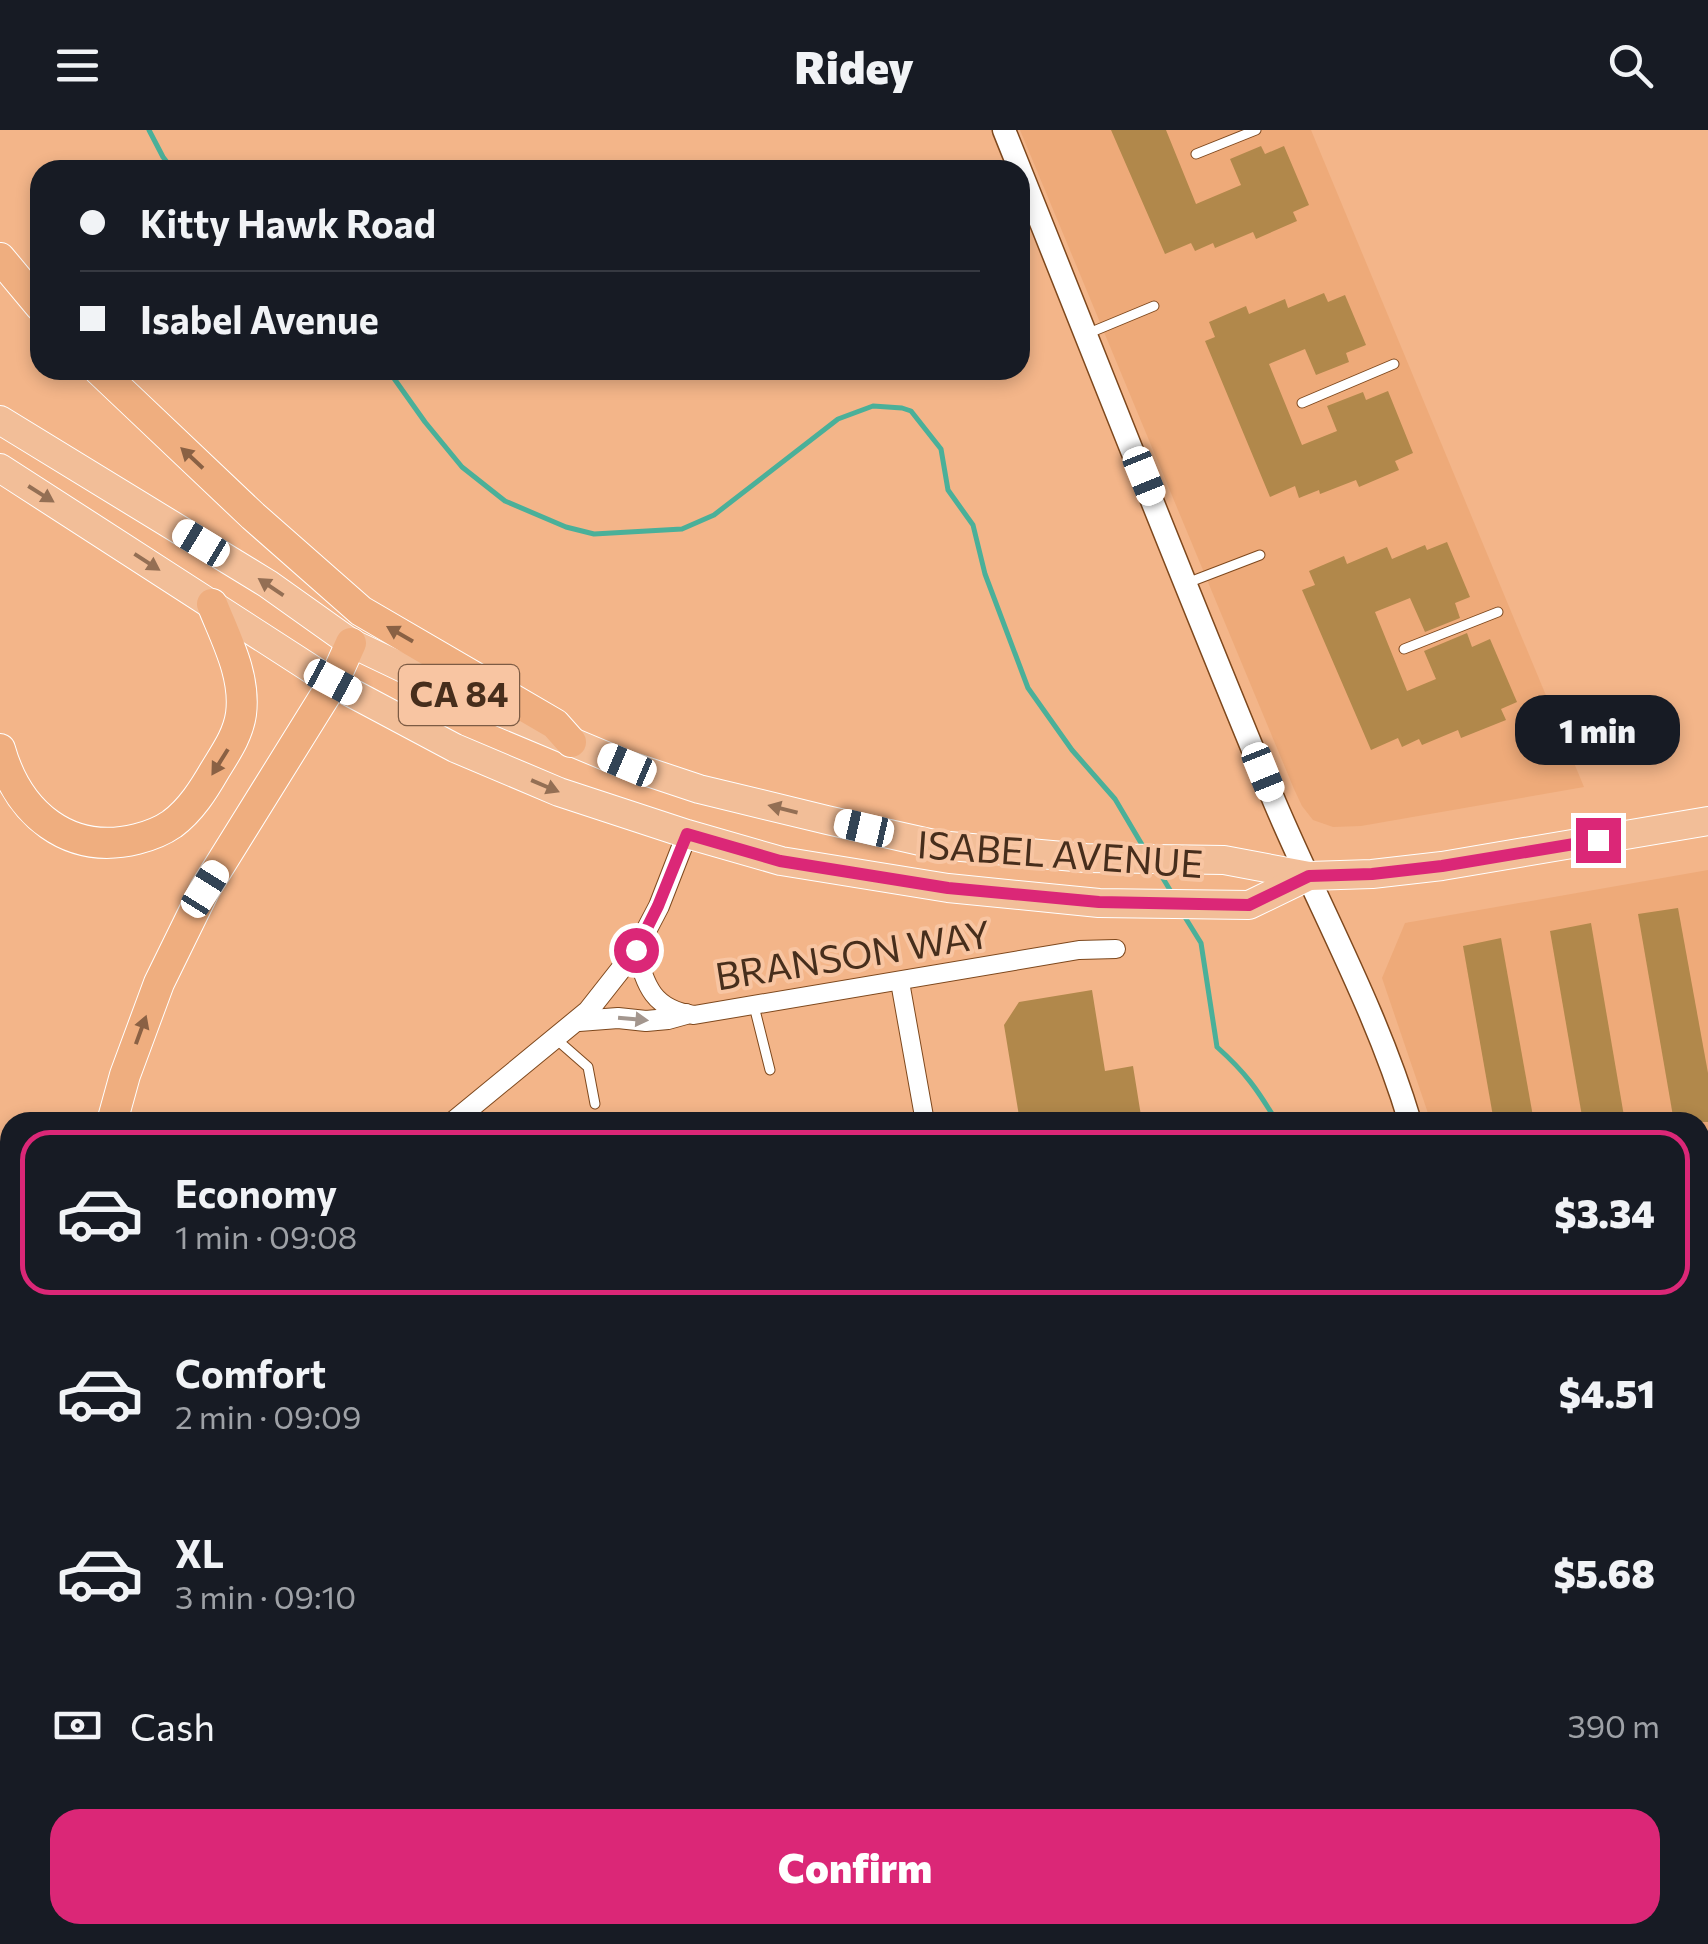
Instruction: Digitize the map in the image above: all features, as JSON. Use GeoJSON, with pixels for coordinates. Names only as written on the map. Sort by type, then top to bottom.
{"type":"FeatureCollection","features":[{"type":"Feature","properties":{"kind":"highway"},"geometry":{"type":"LineString","coordinates":[[0,258],[30,294]]}},
{"type":"Feature","properties":{"kind":"highway"},"geometry":{"type":"LineString","coordinates":[[109,380],[252,516],[361,611],[556,724],[571,742]]}},
{"type":"Feature","properties":{"kind":"highway","name":"ISABEL AVENUE"},"geometry":{"type":"LineString","coordinates":[[0,420],[268,584],[351,643],[460,696],[627,765],[700,789],[846,824],[938,845],[1086,858],[1224,860],[1309,876],[1442,866],[1708,820]]}},
{"type":"Feature","properties":{"kind":"highway","name":"ISABEL AVENUE"},"geometry":{"type":"LineString","coordinates":[[0,468],[333,682],[455,748],[559,792],[687,834],[780,861],[948,888],[1099,902],[1249,905],[1309,876]]}},
{"type":"Feature","properties":{"kind":"highway"},"geometry":{"type":"LineString","coordinates":[[0,749],[13,785],[29,807],[52,827],[76,838],[124,842],[149,836],[172,824],[204,788],[234,740],[241,714],[235,662],[212,604]]}},
{"type":"Feature","properties":{"kind":"highway"},"geometry":{"type":"LineString","coordinates":[[115,1112],[159,983],[205,889],[333,682],[351,643]]}},
{"type":"Feature","properties":{"kind":"main road"},"geometry":{"type":"LineString","coordinates":[[1004,130],[1016,160]]}},
{"type":"Feature","properties":{"kind":"main road"},"geometry":{"type":"LineString","coordinates":[[1030,195],[1276,806],[1353,971],[1406,1112]]}},
{"type":"Feature","properties":{"kind":"street"},"geometry":{"type":"LineString","coordinates":[[465,1112],[579,1021],[636,950],[687,834]]}},
{"type":"Feature","properties":{"kind":"street","name":"BRANSON WAY"},"geometry":{"type":"LineString","coordinates":[[636,950],[644,979],[660,1002],[676,1012],[694,1015],[1078,950],[1116,950]]}},
{"type":"Feature","properties":{"kind":"street"},"geometry":{"type":"LineString","coordinates":[[900,982],[922,1112]]}},
{"type":"Feature","properties":{"kind":"street"},"geometry":{"type":"LineString","coordinates":[[579,1021],[646,1021],[686,1014]]}},
{"type":"Feature","properties":{"kind":"lane"},"geometry":{"type":"LineString","coordinates":[[1196,154],[1256,130]]}},
{"type":"Feature","properties":{"kind":"lane"},"geometry":{"type":"LineString","coordinates":[[1086,334],[1154,306]]}},
{"type":"Feature","properties":{"kind":"lane"},"geometry":{"type":"LineString","coordinates":[[1302,404],[1394,364]]}},
{"type":"Feature","properties":{"kind":"lane"},"geometry":{"type":"LineString","coordinates":[[1186,583],[1260,555]]}},
{"type":"Feature","properties":{"kind":"lane"},"geometry":{"type":"LineString","coordinates":[[1404,649],[1498,612]]}},
{"type":"Feature","properties":{"kind":"lane"},"geometry":{"type":"LineString","coordinates":[[754,1006],[770,1070]]}},
{"type":"Feature","properties":{"kind":"lane"},"geometry":{"type":"LineString","coordinates":[[556,1039],[588,1067],[595,1104]]}},
{"type":"Feature","properties":{"kind":"shaded area"},"geometry":{"type":"Polygon","coordinates":[[[1020,130],[1311,130],[1584,787],[1361,826],[1333,827],[1313,820],[1294,789],[1020,130]]]}},
{"type":"Feature","properties":{"kind":"shaded area"},"geometry":{"type":"Polygon","coordinates":[[[1708,870],[1708,1112],[1428,1112],[1382,978],[1405,923],[1708,870]]]}},
{"type":"Feature","properties":{"kind":"building"},"geometry":{"type":"Polygon","coordinates":[[[1111,130],[1166,130],[1196,204],[1241,185],[1230,159],[1261,146],[1265,154],[1284,146],[1309,205],[1293,212],[1297,221],[1256,239],[1253,232],[1215,248],[1213,243],[1195,251],[1191,243],[1165,254],[1111,130]]]}},
{"type":"Feature","properties":{"kind":"building"},"geometry":{"type":"Polygon","coordinates":[[[1324,293],[1328,302],[1345,295],[1366,345],[1346,353],[1349,362],[1316,375],[1305,349],[1269,364],[1302,445],[1337,431],[1327,406],[1363,392],[1366,400],[1388,391],[1413,453],[1395,461],[1399,470],[1359,487],[1356,480],[1299,498],[1295,486],[1270,497],[1205,341],[1215,337],[1209,322],[1246,306],[1249,314],[1285,299],[1288,308],[1324,293]]]}},
{"type":"Feature","properties":{"kind":"building"},"geometry":{"type":"Polygon","coordinates":[[[1447,542],[1470,597],[1455,603],[1460,618],[1425,632],[1410,598],[1375,612],[1407,691],[1436,679],[1424,651],[1467,633],[1472,647],[1490,639],[1517,702],[1501,709],[1506,720],[1461,738],[1458,730],[1422,745],[1419,739],[1402,747],[1398,738],[1371,750],[1302,590],[1315,585],[1309,571],[1344,556],[1347,564],[1387,547],[1392,559],[1425,545],[1427,550],[1447,542]]]}},
{"type":"Feature","properties":{"kind":"building"},"geometry":{"type":"Polygon","coordinates":[[[1678,908],[1708,1073],[1708,1112],[1672,1112],[1638,914],[1678,908]]]}},
{"type":"Feature","properties":{"kind":"building"},"geometry":{"type":"Polygon","coordinates":[[[1591,923],[1623,1112],[1581,1112],[1550,931],[1591,923]]]}},
{"type":"Feature","properties":{"kind":"building"},"geometry":{"type":"Polygon","coordinates":[[[1501,938],[1532,1112],[1492,1112],[1463,946],[1501,938]]]}},
{"type":"Feature","properties":{"kind":"building"},"geometry":{"type":"Polygon","coordinates":[[[1092,990],[1105,1071],[1133,1066],[1140,1112],[1018,1112],[1004,1025],[1019,1002],[1092,990]]]}},
{"type":"Feature","properties":{"kind":"waterway"},"geometry":{"type":"LineString","coordinates":[[149,130],[165,160]]}},
{"type":"Feature","properties":{"kind":"waterway"},"geometry":{"type":"LineString","coordinates":[[395,380],[462,467],[505,501],[566,527],[594,534],[682,529],[714,515],[838,419],[873,406],[911,411],[941,449],[948,490],[973,525],[985,574],[1028,688],[1072,750],[1115,799],[1144,848]]}},
{"type":"Feature","properties":{"kind":"waterway"},"geometry":{"type":"LineString","coordinates":[[1158,870],[1173,895]]}},
{"type":"Feature","properties":{"kind":"waterway"},"geometry":{"type":"LineString","coordinates":[[1183,914],[1201,943],[1217,1047],[1250,1082],[1270,1112]]}},
{"type":"Feature","properties":{"kind":"route"},"geometry":{"type":"LineString","coordinates":[[636,950],[687,834],[780,861],[948,888],[1099,902],[1249,905],[1309,876],[1442,866],[1598,840]]}}]}
